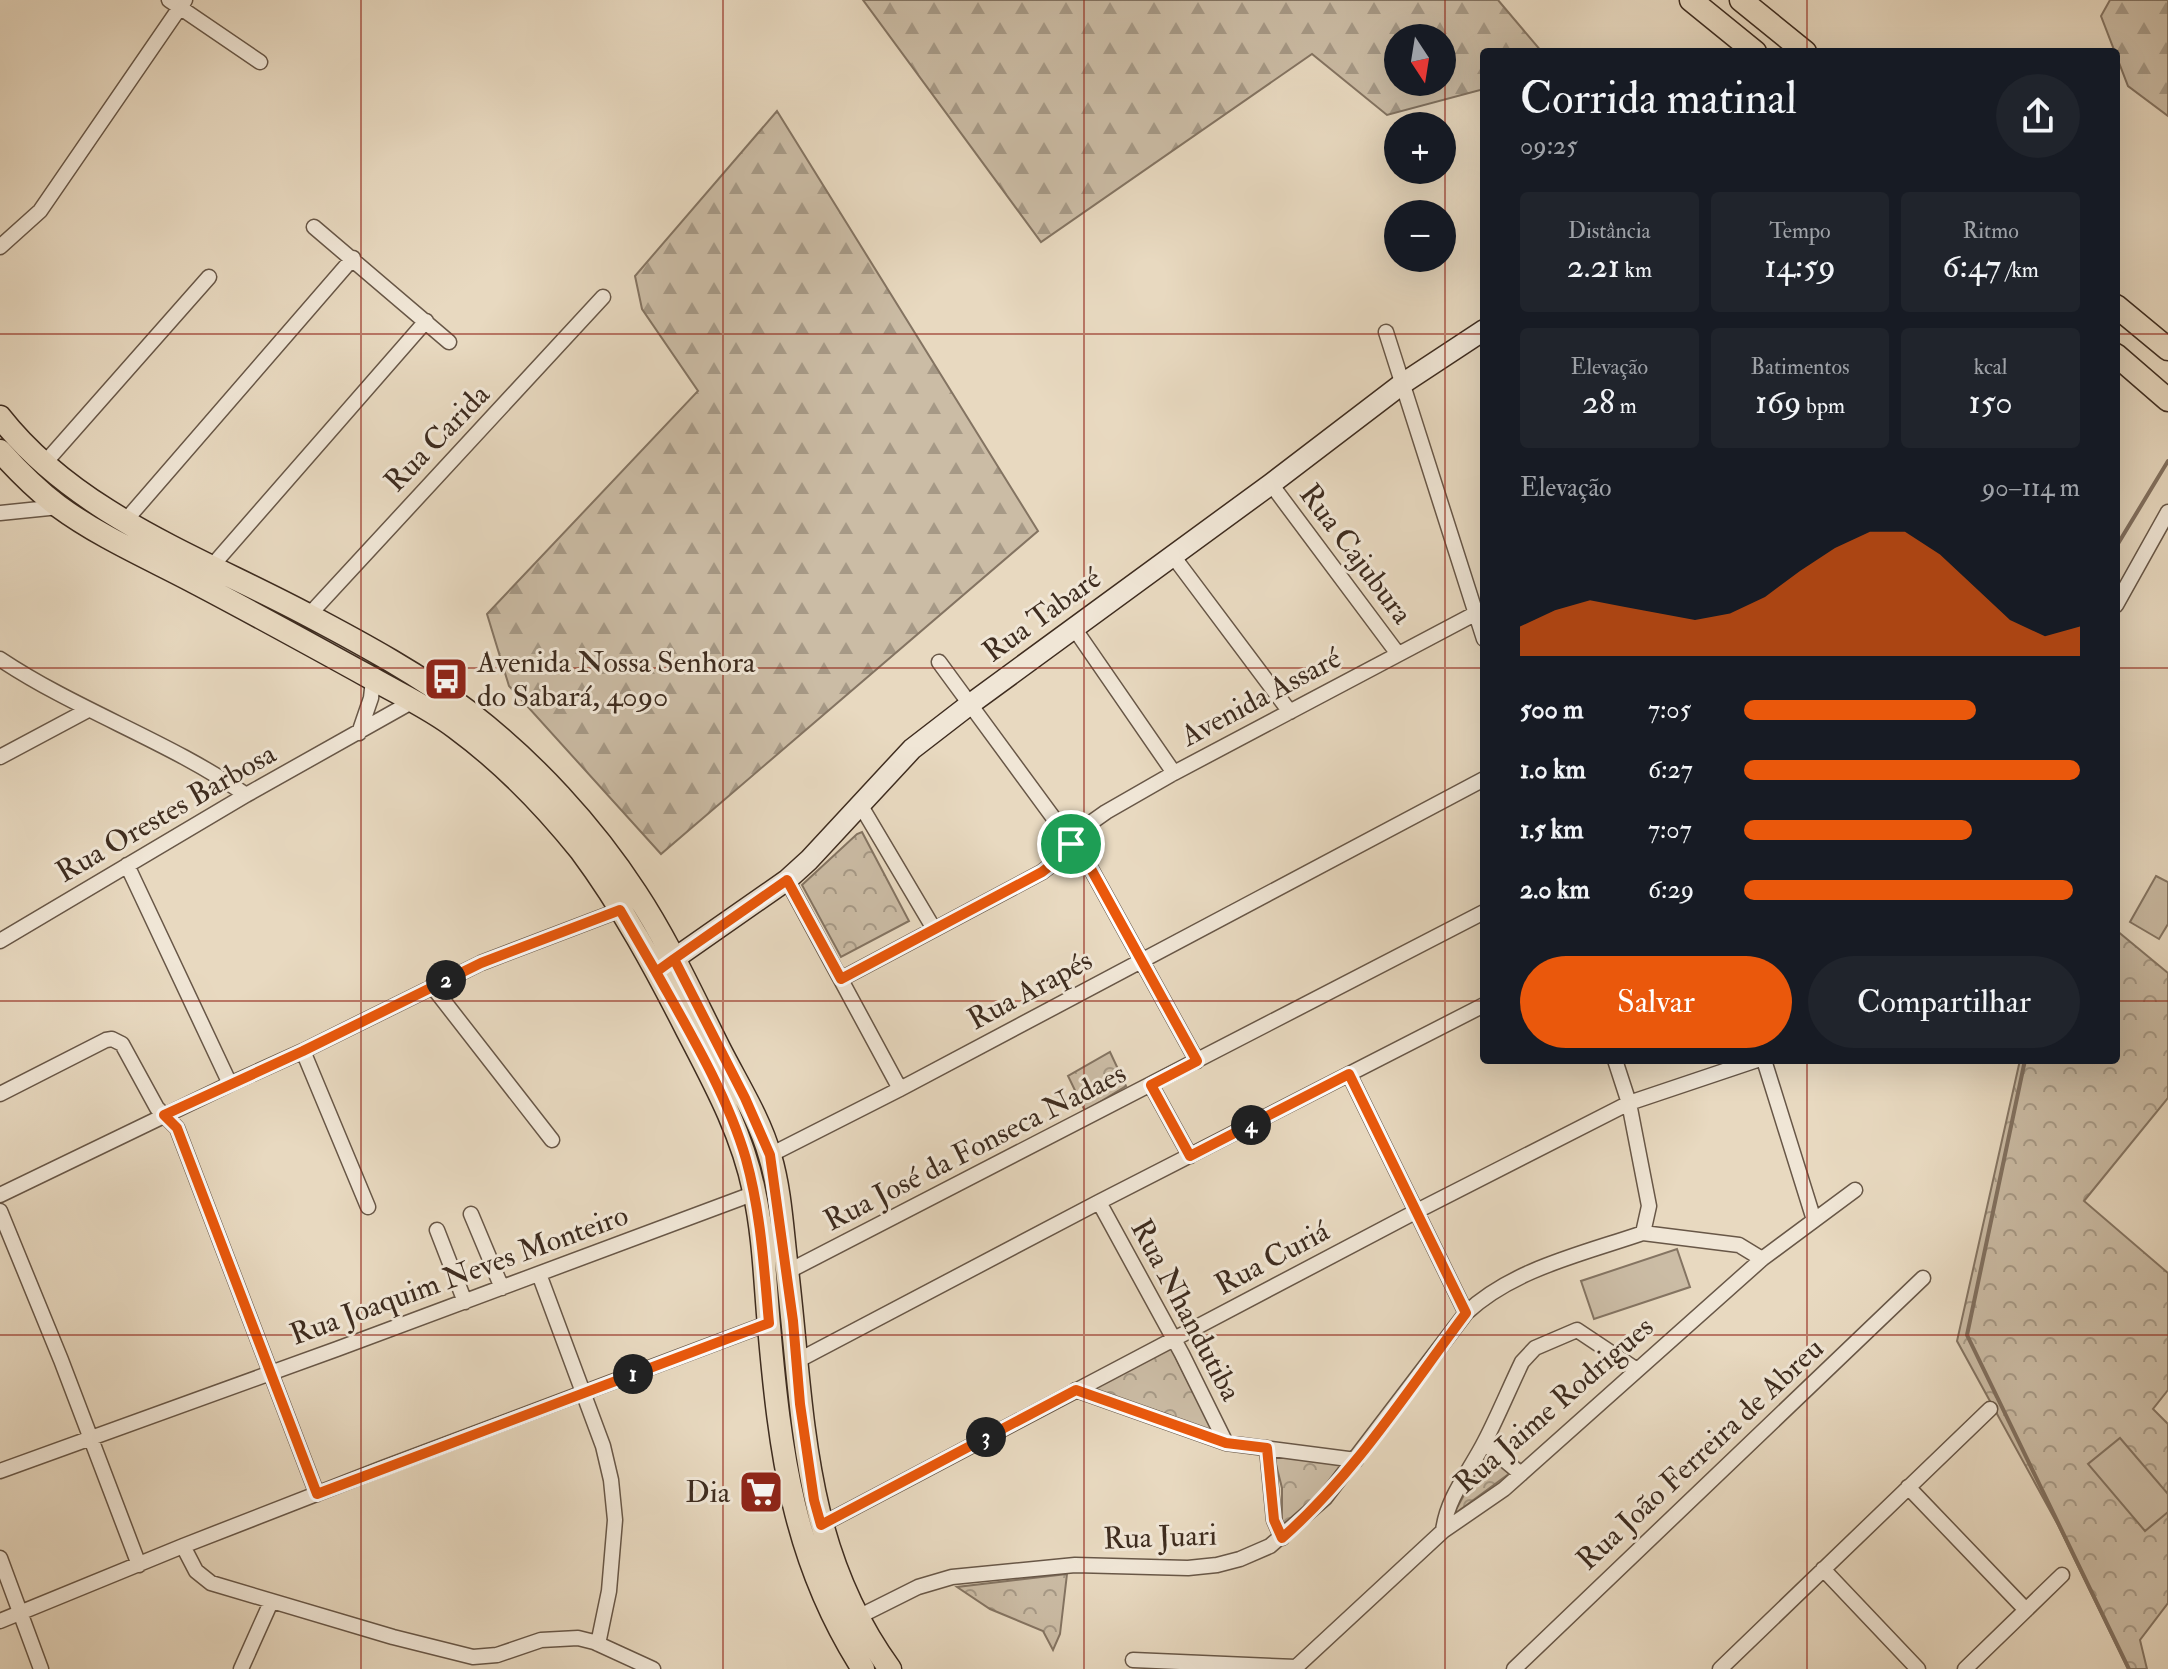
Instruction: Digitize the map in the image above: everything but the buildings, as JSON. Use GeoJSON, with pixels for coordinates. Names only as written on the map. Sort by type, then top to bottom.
{"type":"FeatureCollection","features":[{"type":"Feature","properties":{"kind":"main road"},"geometry":{"type":"LineString","coordinates":[[1691,0],[1750,48]]}},
{"type":"Feature","properties":{"kind":"main road"},"geometry":{"type":"LineString","coordinates":[[1741,0],[1800,48]]}},
{"type":"Feature","properties":{"kind":"main road"},"geometry":{"type":"LineString","coordinates":[[2120,309],[2168,349]]}},
{"type":"Feature","properties":{"kind":"main road"},"geometry":{"type":"LineString","coordinates":[[2120,358],[2168,400]]}},
{"type":"Feature","properties":{"kind":"main road"},"geometry":{"type":"LineString","coordinates":[[0,417],[43,465],[69,485],[126,520],[309,615],[411,673],[468,711],[553,790],[597,840],[637,894],[728,1109],[745,1157],[755,1193],[762,1241],[776,1406],[786,1477],[800,1536],[828,1604],[863,1669]]}},
{"type":"Feature","properties":{"kind":"main road"},"geometry":{"type":"LineString","coordinates":[[0,451],[59,507],[110,538],[415,700],[453,725],[488,753],[581,851],[620,910],[665,966],[745,1098],[770,1155],[787,1272],[808,1465],[821,1525],[835,1568],[858,1617],[890,1669]]}},
{"type":"Feature","properties":{"kind":"street"},"geometry":{"type":"LineString","coordinates":[[0,247],[40,211],[178,2],[260,62]]}},
{"type":"Feature","properties":{"kind":"street"},"geometry":{"type":"LineString","coordinates":[[314,227],[449,342]]}},
{"type":"Feature","properties":{"kind":"street"},"geometry":{"type":"LineString","coordinates":[[126,520],[353,258]]}},
{"type":"Feature","properties":{"kind":"street"},"geometry":{"type":"LineString","coordinates":[[43,465],[209,277]]}},
{"type":"Feature","properties":{"kind":"street","name":"Rua Carida"},"geometry":{"type":"LineString","coordinates":[[309,615],[603,297]]}},
{"type":"Feature","properties":{"kind":"street"},"geometry":{"type":"LineString","coordinates":[[212,566],[426,321]]}},
{"type":"Feature","properties":{"kind":"street"},"geometry":{"type":"LineString","coordinates":[[1386,332],[1479,611]]}},
{"type":"Feature","properties":{"kind":"street","name":"Rua Tabaré"},"geometry":{"type":"LineString","coordinates":[[665,966],[787,880],[827,843],[912,749],[1402,384],[1480,333]]}},
{"type":"Feature","properties":{"kind":"street","name":"Rua Cajubura"},"geometry":{"type":"LineString","coordinates":[[1271,484],[1398,654]]}},
{"type":"Feature","properties":{"kind":"street"},"geometry":{"type":"LineString","coordinates":[[0,513],[59,507]]}},
{"type":"Feature","properties":{"kind":"street"},"geometry":{"type":"LineString","coordinates":[[2120,598],[2168,512]]}},
{"type":"Feature","properties":{"kind":"street"},"geometry":{"type":"LineString","coordinates":[[1173,556],[1290,712]]}},
{"type":"Feature","properties":{"kind":"street","name":"Avenida Assaré"},"geometry":{"type":"LineString","coordinates":[[841,979],[1042,872],[1060,858],[1089,824],[1106,812],[1479,611]]}},
{"type":"Feature","properties":{"kind":"street"},"geometry":{"type":"LineString","coordinates":[[1074,628],[1174,773]]}},
{"type":"Feature","properties":{"kind":"street"},"geometry":{"type":"LineString","coordinates":[[0,659],[88,710],[224,779],[246,795]]}},
{"type":"Feature","properties":{"kind":"street"},"geometry":{"type":"LineString","coordinates":[[939,662],[1091,869],[1197,1061]]}},
{"type":"Feature","properties":{"kind":"street"},"geometry":{"type":"LineString","coordinates":[[359,733],[371,698],[373,680]]}},
{"type":"Feature","properties":{"kind":"street","name":"Rua Orestes Barbosa"},"geometry":{"type":"LineString","coordinates":[[0,941],[246,795],[415,700]]}},
{"type":"Feature","properties":{"kind":"street"},"geometry":{"type":"LineString","coordinates":[[0,757],[88,710]]}},
{"type":"Feature","properties":{"kind":"street","name":"Rua Arapés"},"geometry":{"type":"LineString","coordinates":[[770,1155],[1480,781]]}},
{"type":"Feature","properties":{"kind":"street"},"geometry":{"type":"LineString","coordinates":[[861,806],[934,929]]}},
{"type":"Feature","properties":{"kind":"street"},"geometry":{"type":"LineString","coordinates":[[127,865],[230,1084]]}},
{"type":"Feature","properties":{"kind":"street"},"geometry":{"type":"LineString","coordinates":[[787,880],[900,1089]]}},
{"type":"Feature","properties":{"kind":"street"},"geometry":{"type":"LineString","coordinates":[[0,1195],[481,963],[620,910]]}},
{"type":"Feature","properties":{"kind":"street","name":"Rua José da Fonseca Nadaes"},"geometry":{"type":"LineString","coordinates":[[787,1272],[1480,914]]}},
{"type":"Feature","properties":{"kind":"street"},"geometry":{"type":"LineString","coordinates":[[432,986],[552,1140]]}},
{"type":"Feature","properties":{"kind":"street"},"geometry":{"type":"LineString","coordinates":[[797,1361],[1480,1007]]}},
{"type":"Feature","properties":{"kind":"street"},"geometry":{"type":"LineString","coordinates":[[0,1094],[112,1039],[122,1044],[157,1108],[177,1128],[317,1494]]}},
{"type":"Feature","properties":{"kind":"street"},"geometry":{"type":"LineString","coordinates":[[303,1051],[368,1207]]}},
{"type":"Feature","properties":{"kind":"street"},"geometry":{"type":"LineString","coordinates":[[1616,1064],[1629,1103],[1649,1206],[1643,1233],[1739,1245],[1762,1259]]}},
{"type":"Feature","properties":{"kind":"street","name":"Rua Curiá"},"geometry":{"type":"LineString","coordinates":[[821,1525],[1417,1211],[1629,1103],[1745,1064]]}},
{"type":"Feature","properties":{"kind":"street"},"geometry":{"type":"LineString","coordinates":[[1765,1064],[1814,1220]]}},
{"type":"Feature","properties":{"kind":"street"},"geometry":{"type":"LineString","coordinates":[[1349,1074],[1466,1313]]}},
{"type":"Feature","properties":{"kind":"street"},"geometry":{"type":"LineString","coordinates":[[1151,1085],[1190,1156]]}},
{"type":"Feature","properties":{"kind":"street","name":"Rua Jaime Rodrigues"},"geometry":{"type":"LineString","coordinates":[[1295,1668],[1443,1531],[1495,1497],[1762,1259],[1855,1190]]}},
{"type":"Feature","properties":{"kind":"street","name":"Rua Joaquim Neves Monteiro"},"geometry":{"type":"LineString","coordinates":[[0,1471],[755,1193]]}},
{"type":"Feature","properties":{"kind":"street","name":"Rua Nhandutiba"},"geometry":{"type":"LineString","coordinates":[[1099,1202],[1226,1443]]}},
{"type":"Feature","properties":{"kind":"street"},"geometry":{"type":"LineString","coordinates":[[0,1211],[139,1565]]}},
{"type":"Feature","properties":{"kind":"street"},"geometry":{"type":"LineString","coordinates":[[471,1214],[502,1288]]}},
{"type":"Feature","properties":{"kind":"street"},"geometry":{"type":"LineString","coordinates":[[437,1230],[465,1302]]}},
{"type":"Feature","properties":{"kind":"street","name":"Rua Juari"},"geometry":{"type":"LineString","coordinates":[[858,1617],[918,1587],[952,1577],[1075,1565],[1188,1568],[1217,1565],[1249,1555],[1282,1538],[1325,1498],[1466,1313],[1492,1292],[1537,1270],[1643,1233]]}},
{"type":"Feature","properties":{"kind":"street"},"geometry":{"type":"LineString","coordinates":[[539,1274],[605,1454],[614,1510],[609,1591],[598,1644]]}},
{"type":"Feature","properties":{"kind":"street","name":"Rua João Ferreira de Abreu"},"geometry":{"type":"LineString","coordinates":[[1514,1669],[1923,1278]]}},
{"type":"Feature","properties":{"kind":"street"},"geometry":{"type":"LineString","coordinates":[[0,1621],[317,1494],[769,1323]]}},
{"type":"Feature","properties":{"kind":"street"},"geometry":{"type":"LineString","coordinates":[[1443,1531],[1444,1517],[1453,1496],[1484,1443],[1522,1362],[1535,1348],[1577,1330],[1637,1370]]}},
{"type":"Feature","properties":{"kind":"street"},"geometry":{"type":"LineString","coordinates":[[1076,1390],[1226,1443],[1356,1460]]}},
{"type":"Feature","properties":{"kind":"street"},"geometry":{"type":"LineString","coordinates":[[1720,1669],[1990,1409]]}},
{"type":"Feature","properties":{"kind":"street"},"geometry":{"type":"LineString","coordinates":[[1484,1443],[1521,1474]]}},
{"type":"Feature","properties":{"kind":"street"},"geometry":{"type":"LineString","coordinates":[[1267,1448],[1274,1520],[1282,1538]]}},
{"type":"Feature","properties":{"kind":"street"},"geometry":{"type":"LineString","coordinates":[[1908,1487],[2026,1610]]}},
{"type":"Feature","properties":{"kind":"street"},"geometry":{"type":"LineString","coordinates":[[183,1546],[196,1571],[211,1583],[486,1664],[531,1643],[554,1638],[578,1638],[653,1669]]}},
{"type":"Feature","properties":{"kind":"street"},"geometry":{"type":"LineString","coordinates":[[0,1558],[41,1669]]}},
{"type":"Feature","properties":{"kind":"street"},"geometry":{"type":"LineString","coordinates":[[1823,1569],[1918,1669]]}},
{"type":"Feature","properties":{"kind":"street"},"geometry":{"type":"LineString","coordinates":[[1965,1669],[2062,1575]]}},
{"type":"Feature","properties":{"kind":"street"},"geometry":{"type":"LineString","coordinates":[[241,1669],[271,1602]]}},
{"type":"Feature","properties":{"kind":"street"},"geometry":{"type":"LineString","coordinates":[[1133,1660],[1295,1668]]}},
{"type":"Feature","properties":{"kind":"green space"},"geometry":{"type":"Polygon","coordinates":[[[863,0],[1498,0],[1539,48],[1480,48],[1480,90],[1398,112],[1384,113],[1312,54],[1041,242],[863,0]]]}},
{"type":"Feature","properties":{"kind":"green space"},"geometry":{"type":"Polygon","coordinates":[[[2110,0],[2168,0],[2168,116],[2128,86],[2120,65],[2120,48],[2113,48],[2101,16],[2110,0]]]}},
{"type":"Feature","properties":{"kind":"green space"},"geometry":{"type":"Polygon","coordinates":[[[777,111],[1038,531],[661,854],[509,686],[487,614],[698,391],[642,309],[635,276],[777,111]]]}},
{"type":"Feature","properties":{"kind":"green space"},"geometry":{"type":"Polygon","coordinates":[[[862,832],[909,921],[841,957],[802,885],[862,832]]]}},
{"type":"Feature","properties":{"kind":"green space"},"geometry":{"type":"Polygon","coordinates":[[[2156,876],[2168,882],[2168,924],[2159,939],[2130,922],[2156,876]]]}},
{"type":"Feature","properties":{"kind":"green space"},"geometry":{"type":"Polygon","coordinates":[[[2120,933],[2168,973],[2168,1098],[2084,1201],[2168,1273],[2168,1390],[2153,1409],[2168,1424],[2168,1603],[2140,1640],[2147,1669],[2128,1669],[2058,1525],[1957,1341],[2019,1064],[2120,1064],[2120,933]]]}},
{"type":"Feature","properties":{"kind":"green space"},"geometry":{"type":"Polygon","coordinates":[[[1110,1052],[1126,1086],[1085,1111],[1068,1076],[1110,1052]]]}},
{"type":"Feature","properties":{"kind":"green space"},"geometry":{"type":"Polygon","coordinates":[[[1677,1249],[1690,1287],[1594,1319],[1581,1281],[1677,1249]]]}},
{"type":"Feature","properties":{"kind":"green space"},"geometry":{"type":"Polygon","coordinates":[[[1170,1346],[1214,1434],[1169,1415],[1090,1389],[1170,1346]]]}},
{"type":"Feature","properties":{"kind":"green space"},"geometry":{"type":"Polygon","coordinates":[[[2120,1438],[2168,1494],[2168,1512],[2145,1531],[2088,1464],[2120,1438]]]}},
{"type":"Feature","properties":{"kind":"green space"},"geometry":{"type":"Polygon","coordinates":[[[1273,1453],[1289,1458],[1345,1464],[1321,1493],[1282,1528],[1282,1488],[1273,1453]]]}},
{"type":"Feature","properties":{"kind":"green space"},"geometry":{"type":"Polygon","coordinates":[[[1487,1453],[1510,1473],[1453,1515],[1487,1453]]]}},
{"type":"Feature","properties":{"kind":"green space"},"geometry":{"type":"Polygon","coordinates":[[[1067,1574],[1060,1634],[1053,1650],[1043,1631],[990,1609],[957,1587],[1067,1574]]]}},
{"type":"Feature","properties":{"kind":"waterway"},"geometry":{"type":"LineString","coordinates":[[2120,540],[2168,461]]}},
{"type":"Feature","properties":{"kind":"waterway"},"geometry":{"type":"LineString","coordinates":[[2024,1064],[1967,1335],[2129,1669]]}},
{"type":"Feature","properties":{"kind":"place","name":"Avenida Nossa Senhora do Sabará, 4090"},"geometry":{"type":"Point","coordinates":[446,679]}},
{"type":"Feature","properties":{"kind":"place","name":"Dia"},"geometry":{"type":"Point","coordinates":[761,1492]}},
{"type":"Feature","properties":{"kind":"route"},"geometry":{"type":"LineString","coordinates":[[1071,844],[1060,858],[1042,872],[841,979],[787,880],[674,959],[656,972],[728,1109],[745,1157],[755,1193],[762,1241],[769,1323],[317,1494],[177,1128],[164,1115],[481,963],[620,910],[656,972],[665,965],[674,959],[745,1098],[770,1155],[793,1321],[800,1404],[814,1500],[821,1525],[1076,1390],[1226,1443],[1267,1448],[1274,1520],[1282,1538],[1325,1498],[1466,1313],[1349,1074],[1190,1156],[1151,1085],[1197,1061],[1091,869],[1071,844]]}}]}
